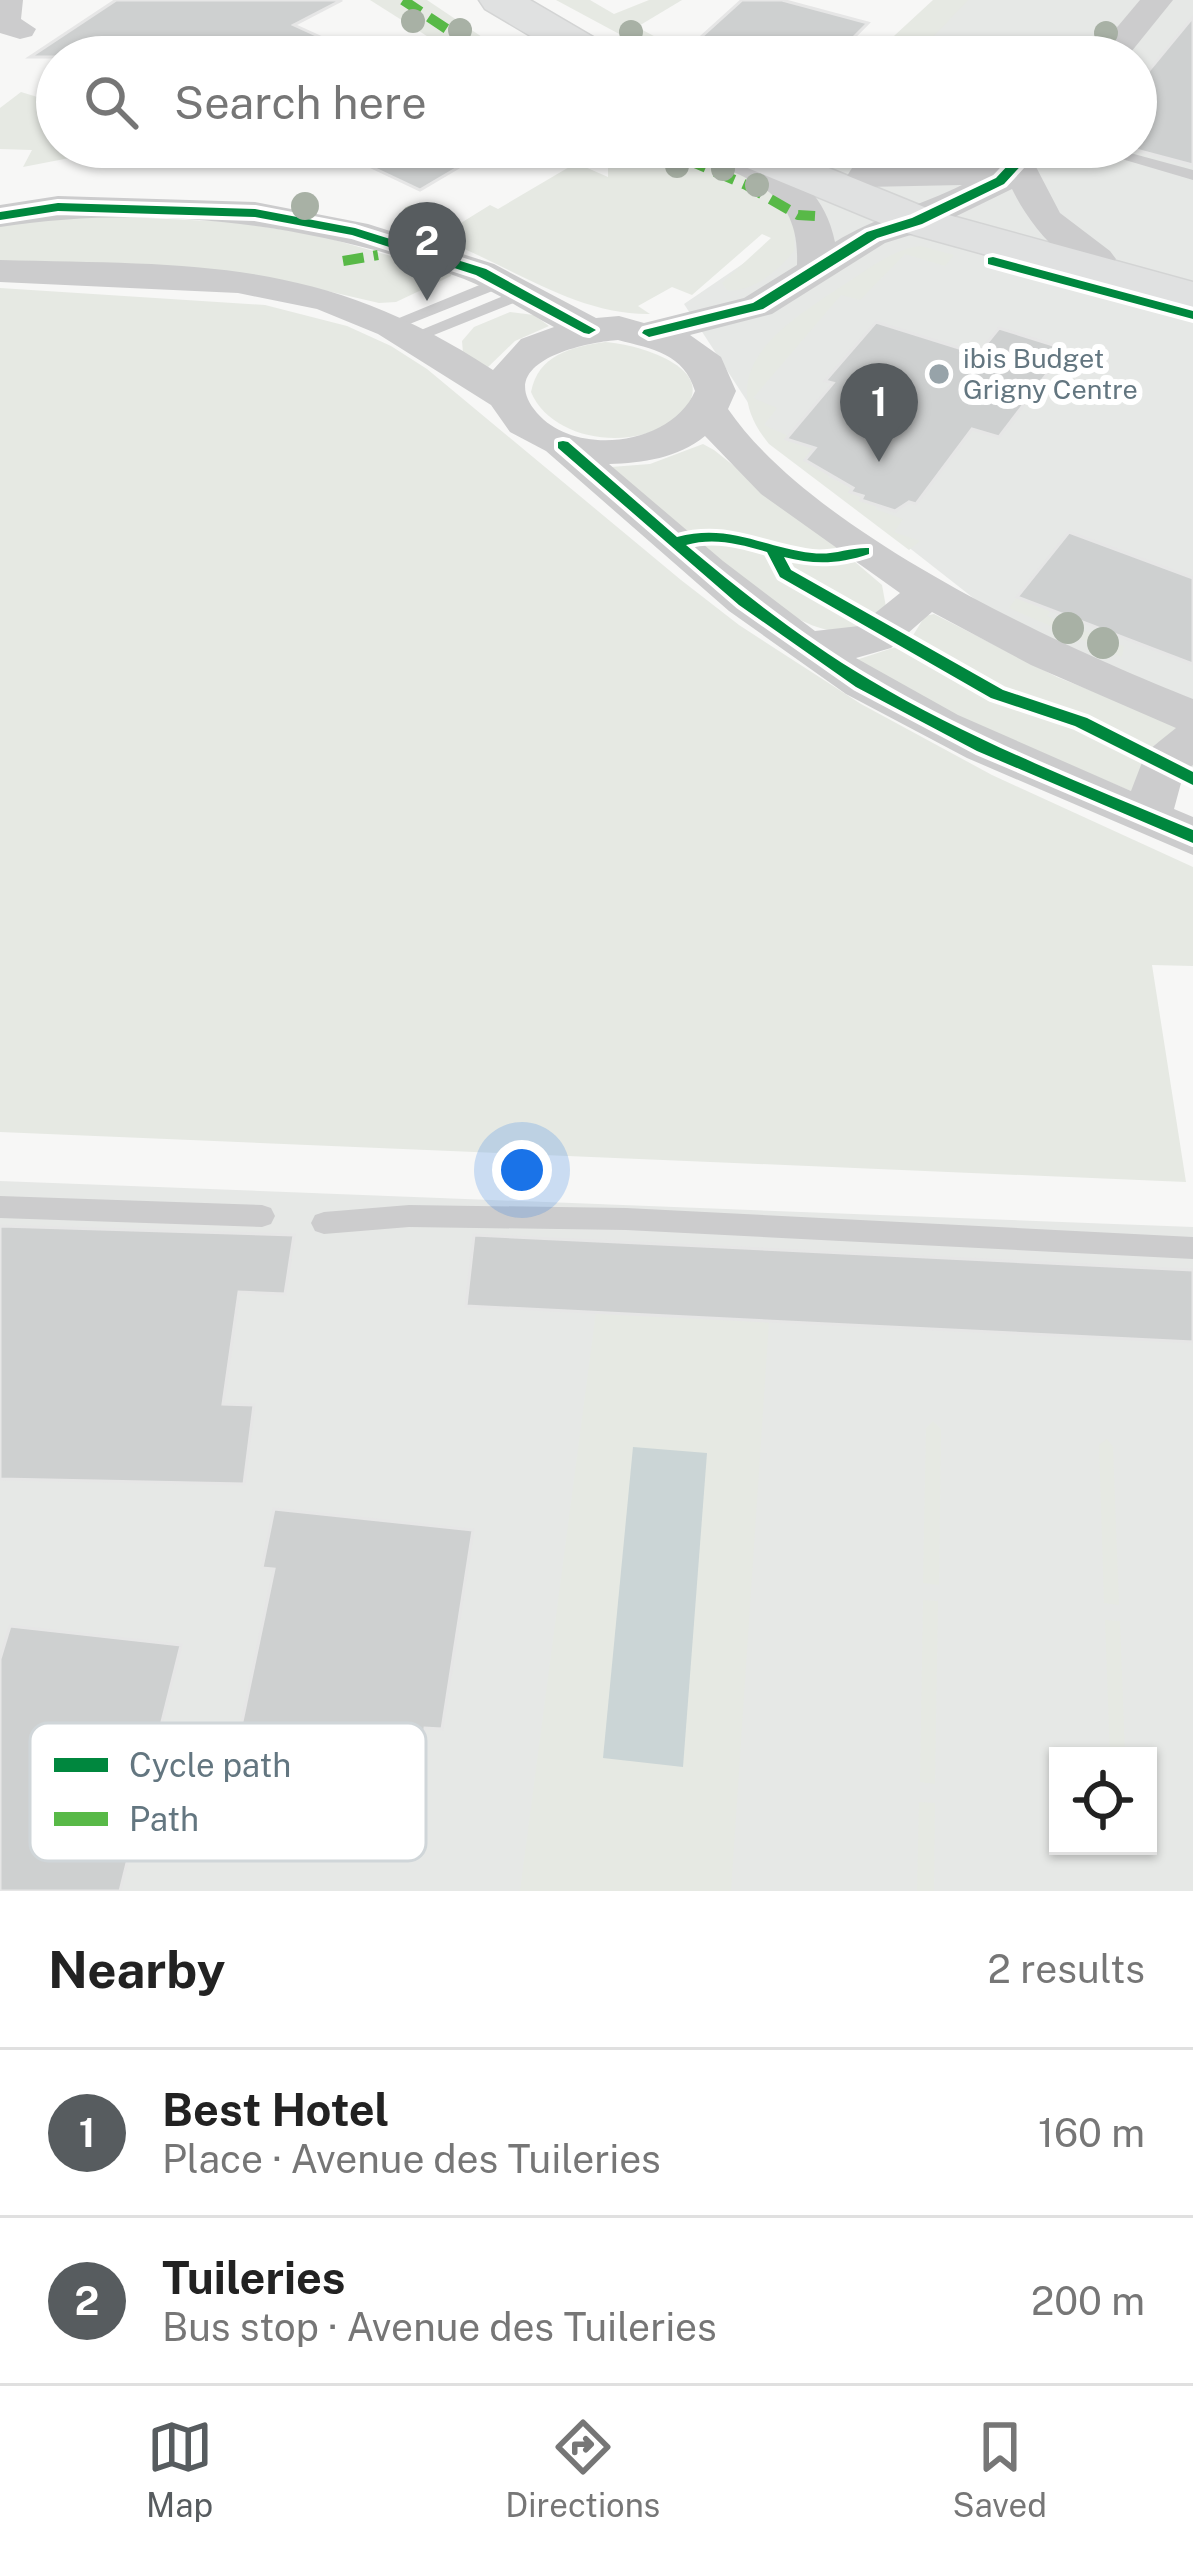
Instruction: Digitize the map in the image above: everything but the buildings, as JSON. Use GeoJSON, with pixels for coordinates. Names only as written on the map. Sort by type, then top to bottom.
{"type":"FeatureCollection","features":[{"type":"Feature","properties":{"kind":"main road"},"geometry":{"type":"LineString","coordinates":[[445,0],[501,36]]}},
{"type":"Feature","properties":{"kind":"main road"},"geometry":{"type":"LineString","coordinates":[[500,0],[561,36]]}},
{"type":"Feature","properties":{"kind":"main road"},"geometry":{"type":"LineString","coordinates":[[797,168],[1193,297]]}},
{"type":"Feature","properties":{"kind":"main road"},"geometry":{"type":"LineString","coordinates":[[843,168],[931,215],[1097,259],[1193,278]]}},
{"type":"Feature","properties":{"kind":"street"},"geometry":{"type":"LineString","coordinates":[[1127,36],[1157,0]]}},
{"type":"Feature","properties":{"kind":"street"},"geometry":{"type":"LineString","coordinates":[[748,168],[782,184],[815,216],[820,238],[816,268]]}},
{"type":"Feature","properties":{"kind":"street"},"geometry":{"type":"LineString","coordinates":[[865,176],[939,178],[978,168]]}},
{"type":"Feature","properties":{"kind":"street"},"geometry":{"type":"LineString","coordinates":[[1012,168],[1000,181],[931,215],[872,235],[758,306],[649,332],[589,330],[565,335],[526,355],[508,383],[508,398],[518,417],[536,433],[562,445],[674,543],[809,646],[910,711],[1193,837]]}},
{"type":"Feature","properties":{"kind":"street"},"geometry":{"type":"LineString","coordinates":[[1028,168],[1045,218],[1097,259]]}},
{"type":"Feature","properties":{"kind":"street"},"geometry":{"type":"LineString","coordinates":[[0,216],[58,207],[255,213],[416,248],[509,288],[589,330]]}},
{"type":"Feature","properties":{"kind":"street"},"geometry":{"type":"LineString","coordinates":[[0,271],[208,280],[273,288],[368,314],[508,398]]}},
{"type":"Feature","properties":{"kind":"street"},"geometry":{"type":"LineString","coordinates":[[562,445],[632,452],[665,445],[693,431],[758,306]]}},
{"type":"Feature","properties":{"kind":"street"},"geometry":{"type":"LineString","coordinates":[[649,332],[693,351],[723,434],[779,490],[926,592],[1065,664],[1193,717]]}},
{"type":"Feature","properties":{"kind":"street"},"geometry":{"type":"LineString","coordinates":[[809,646],[859,646],[876,640],[891,632],[926,592]]}},
{"type":"Feature","properties":{"kind":"street"},"geometry":{"type":"LineString","coordinates":[[1147,817],[1162,764],[1193,739]]}},
{"type":"Feature","properties":{"kind":"lane"},"geometry":{"type":"LineString","coordinates":[[1157,165],[1193,175]]}},
{"type":"Feature","properties":{"kind":"lane"},"geometry":{"type":"LineString","coordinates":[[402,331],[509,288]]}},
{"type":"Feature","properties":{"kind":"lane"},"geometry":{"type":"LineString","coordinates":[[0,1208],[262,1216]]}},
{"type":"Feature","properties":{"kind":"lane"},"geometry":{"type":"LineString","coordinates":[[324,1222],[409,1216],[626,1219],[1193,1248]]}},
{"type":"Feature","properties":{"kind":"shaded area"},"geometry":{"type":"Polygon","coordinates":[[[370,0],[427,0],[481,36],[427,36],[370,0]]]}},
{"type":"Feature","properties":{"kind":"shaded area"},"geometry":{"type":"Polygon","coordinates":[[[556,0],[590,0],[614,14],[649,0],[682,0],[637,27],[654,36],[623,36],[556,0]]]}},
{"type":"Feature","properties":{"kind":"shaded area"},"geometry":{"type":"Polygon","coordinates":[[[933,0],[968,0],[934,36],[894,36],[933,0]]]}},
{"type":"Feature","properties":{"kind":"shaded area"},"geometry":{"type":"Polygon","coordinates":[[[940,0],[1193,0],[1193,770],[773,441],[684,304],[797,227],[815,168],[1157,168],[1157,36],[907,36],[940,0]]]}},
{"type":"Feature","properties":{"kind":"shaded area"},"geometry":{"type":"Polygon","coordinates":[[[21,92],[36,97],[36,164],[23,167],[32,150],[0,149],[0,108],[21,92]]]}},
{"type":"Feature","properties":{"kind":"shaded area"},"geometry":{"type":"Polygon","coordinates":[[[568,168],[587,168],[608,177],[608,168],[730,168],[778,191],[795,218],[794,251],[764,279],[727,290],[722,283],[771,238],[762,234],[692,295],[672,287],[638,306],[650,314],[596,307],[445,241],[461,230],[456,226],[490,205],[498,209],[568,168]]]}},
{"type":"Feature","properties":{"kind":"shaded area"},"geometry":{"type":"Polygon","coordinates":[[[58,214],[234,222],[317,235],[451,276],[396,302],[379,303],[297,284],[0,263],[0,223],[58,214]]]}},
{"type":"Feature","properties":{"kind":"shaded area"},"geometry":{"type":"Polygon","coordinates":[[[921,246],[954,255],[945,266],[905,254],[860,300],[841,295],[753,398],[777,408],[764,425],[815,448],[817,468],[831,472],[828,477],[853,488],[851,492],[877,505],[875,509],[903,519],[894,532],[920,541],[909,550],[769,444],[752,417],[747,393],[751,370],[780,331],[881,260],[921,246]]]}},
{"type":"Feature","properties":{"kind":"shaded area"},"geometry":{"type":"Polygon","coordinates":[[[0,288],[265,305],[347,326],[391,346],[427,369],[739,625],[861,704],[992,775],[1193,867],[1193,966],[1152,965],[1186,1182],[0,1132],[0,288]]]}},
{"type":"Feature","properties":{"kind":"shaded area"},"geometry":{"type":"Polygon","coordinates":[[[510,312],[534,315],[549,326],[515,341],[486,369],[463,353],[462,341],[474,327],[510,312]]]}},
{"type":"Feature","properties":{"kind":"shaded area"},"geometry":{"type":"Polygon","coordinates":[[[605,342],[657,355],[686,374],[692,387],[690,401],[676,418],[639,435],[596,437],[557,422],[542,409],[531,392],[541,369],[568,350],[605,342]]]}},
{"type":"Feature","properties":{"kind":"shaded area"},"geometry":{"type":"Polygon","coordinates":[[[703,444],[846,555],[825,557],[728,534],[686,532],[611,467],[650,464],[703,444]]]}},
{"type":"Feature","properties":{"kind":"shaded area"},"geometry":{"type":"Polygon","coordinates":[[[696,540],[767,555],[781,575],[870,623],[849,631],[802,621],[754,590],[696,540]]]}},
{"type":"Feature","properties":{"kind":"shaded area"},"geometry":{"type":"Polygon","coordinates":[[[786,562],[819,566],[855,562],[882,585],[886,607],[875,618],[788,570],[786,562]]]}},
{"type":"Feature","properties":{"kind":"shaded area"},"geometry":{"type":"Polygon","coordinates":[[[1017,597],[1051,610],[1047,616],[1124,646],[1122,657],[1009,608],[1017,597]]]}},
{"type":"Feature","properties":{"kind":"shaded area"},"geometry":{"type":"Polygon","coordinates":[[[934,614],[1057,677],[1180,726],[1148,750],[1082,719],[987,685],[912,637],[925,616],[934,614]]]}},
{"type":"Feature","properties":{"kind":"shaded area"},"geometry":{"type":"Polygon","coordinates":[[[905,644],[985,693],[1084,728],[1144,761],[1133,792],[957,717],[856,660],[905,644]]]}},
{"type":"Feature","properties":{"kind":"shaded area"},"geometry":{"type":"Polygon","coordinates":[[[0,1181],[1193,1227],[1193,1891],[0,1891],[0,1181]]]}},
{"type":"Feature","properties":{"kind":"shaded area"},"geometry":{"type":"Polygon","coordinates":[[[596,1312],[769,1321],[731,1891],[520,1891],[596,1312]]]}},
{"type":"Feature","properties":{"kind":"shaded area"},"geometry":{"type":"Polygon","coordinates":[[[933,1421],[941,1429],[939,1585],[923,1583],[926,1428],[933,1421]]]}},
{"type":"Feature","properties":{"kind":"shaded area"},"geometry":{"type":"Polygon","coordinates":[[[1107,1439],[1113,1447],[1119,1605],[1104,1603],[1099,1445],[1107,1439]]]}},
{"type":"Feature","properties":{"kind":"shaded area"},"geometry":{"type":"Polygon","coordinates":[[[633,1447],[707,1453],[683,1767],[603,1758],[633,1447]]]}},
{"type":"Feature","properties":{"kind":"shaded area"},"geometry":{"type":"Polygon","coordinates":[[[923,1600],[938,1601],[935,1784],[920,1782],[923,1600]]]}},
{"type":"Feature","properties":{"kind":"shaded area"},"geometry":{"type":"Polygon","coordinates":[[[1105,1620],[1120,1621],[1125,1747],[1110,1747],[1105,1620]]]}},
{"type":"Feature","properties":{"kind":"shaded area"},"geometry":{"type":"Polygon","coordinates":[[[919,1802],[935,1803],[934,1891],[917,1891],[919,1802]]]}},
{"type":"Feature","properties":{"kind":"marked path"},"geometry":{"type":"LineString","coordinates":[[403,0],[457,36]]}},
{"type":"Feature","properties":{"kind":"marked path"},"geometry":{"type":"LineString","coordinates":[[707,168],[798,215],[815,216]]}},
{"type":"Feature","properties":{"kind":"marked path"},"geometry":{"type":"LineString","coordinates":[[343,261],[378,255]]}},
{"type":"Feature","properties":{"kind":"cycle path"},"geometry":{"type":"LineString","coordinates":[[649,333],[758,306],[872,235],[917,221],[1000,181],[1012,168]]}},
{"type":"Feature","properties":{"kind":"cycle path"},"geometry":{"type":"LineString","coordinates":[[0,216],[58,207],[255,213],[355,232],[481,272],[589,330]]}},
{"type":"Feature","properties":{"kind":"cycle path"},"geometry":{"type":"LineString","coordinates":[[993,261],[1193,315]]}},
{"type":"Feature","properties":{"kind":"cycle path"},"geometry":{"type":"LineString","coordinates":[[563,445],[745,601],[862,683],[983,747],[1193,837]]}},
{"type":"Feature","properties":{"kind":"cycle path"},"geometry":{"type":"LineString","coordinates":[[674,543],[722,536],[815,559],[864,551]]}},
{"type":"Feature","properties":{"kind":"cycle path"},"geometry":{"type":"LineString","coordinates":[[774,553],[785,573],[997,694],[1081,722],[1193,779]]}},
{"type":"Feature","properties":{"kind":"place","name":"Tuileries"},"geometry":{"type":"Point","coordinates":[427,301]}},
{"type":"Feature","properties":{"kind":"place","name":"ibis Budget Grigny Centre"},"geometry":{"type":"Point","coordinates":[939,374]}},
{"type":"Feature","properties":{"kind":"place","name":"Best Hotel"},"geometry":{"type":"Point","coordinates":[879,462]}}]}
